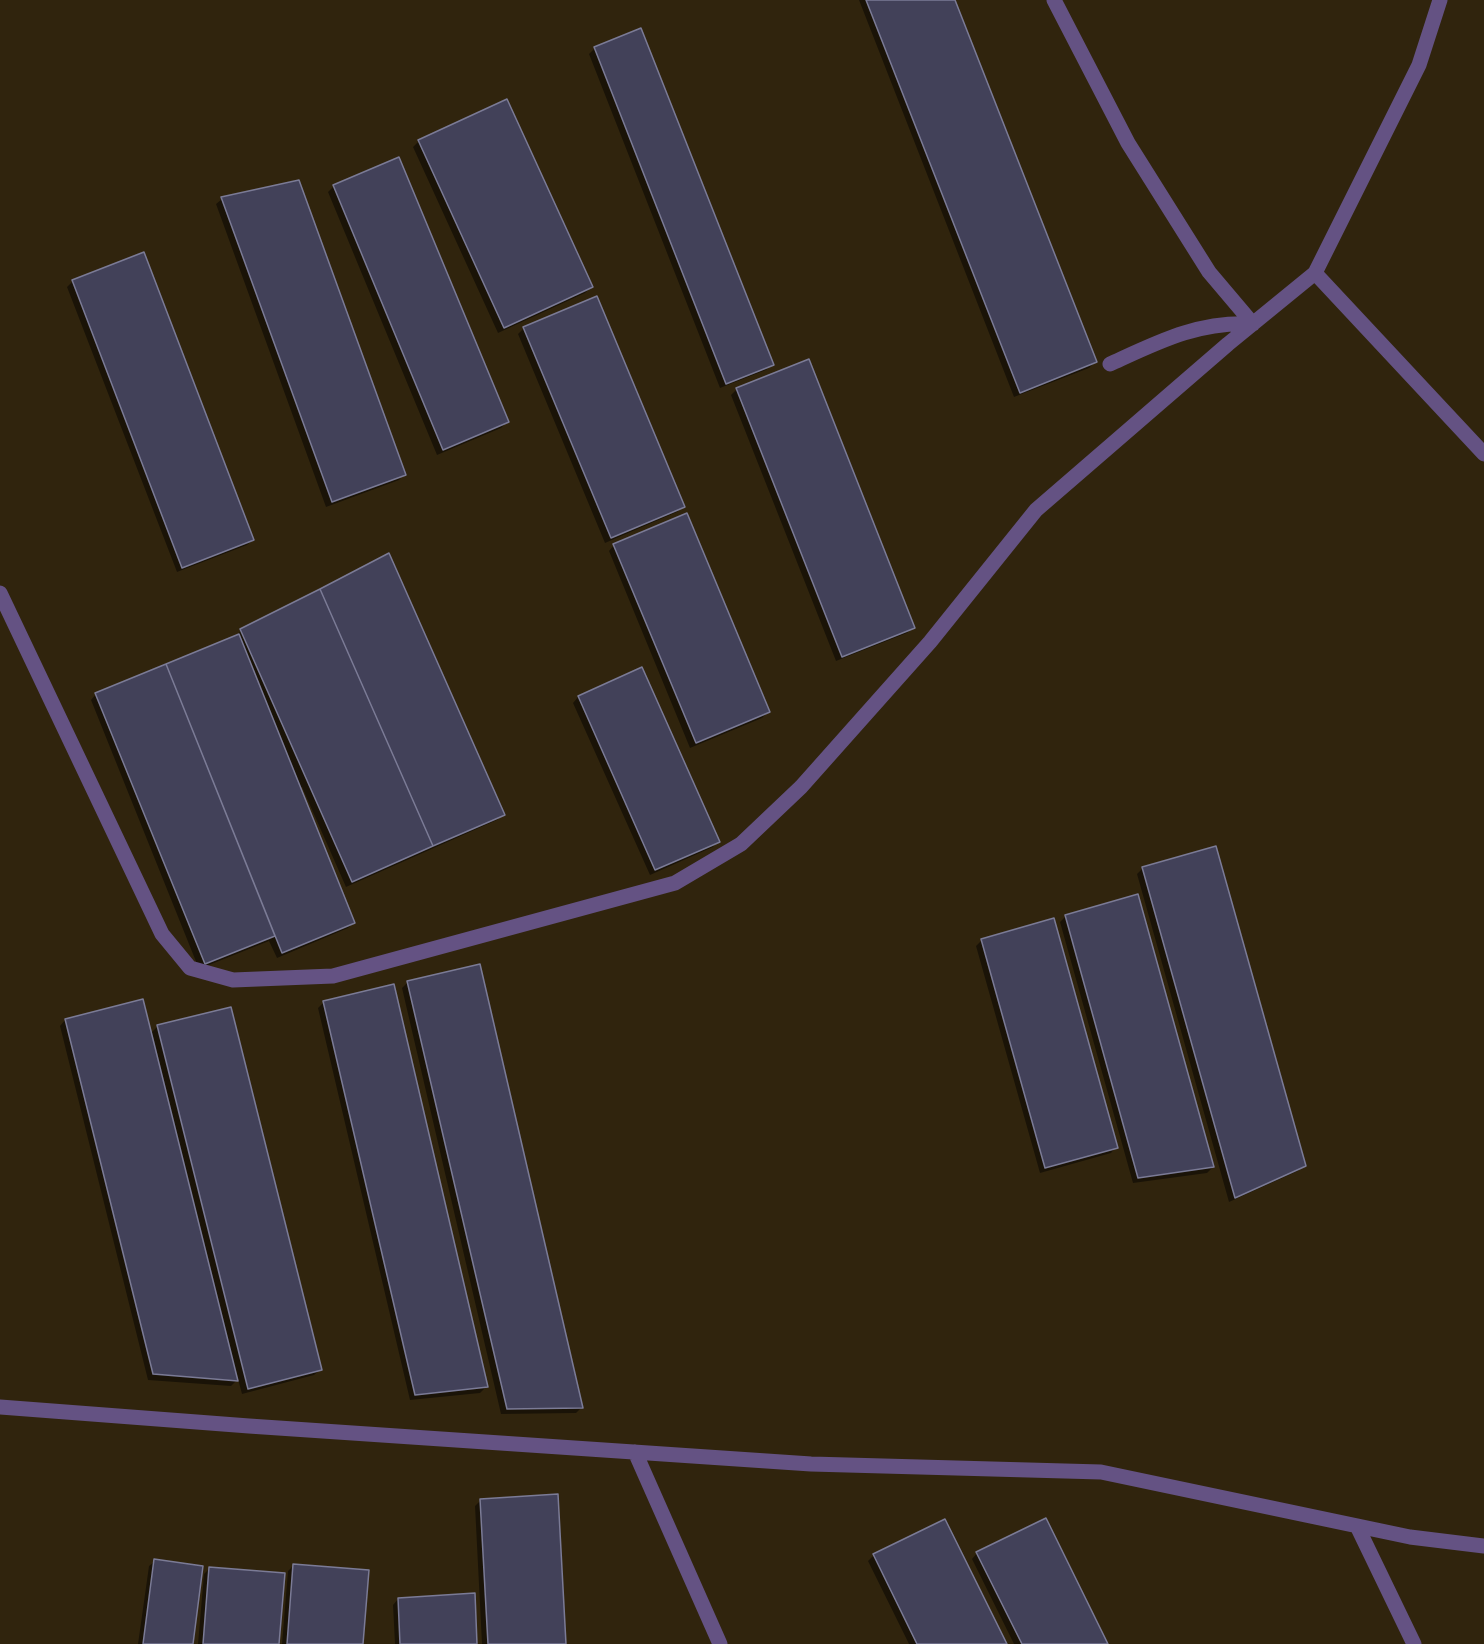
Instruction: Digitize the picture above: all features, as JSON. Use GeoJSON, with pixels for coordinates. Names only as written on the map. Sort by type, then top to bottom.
{"type":"FeatureCollection","features":[{"type":"Feature","properties":{"kind":"street"},"geometry":{"type":"LineString","coordinates":[[1054,0],[1128,143],[1209,272],[1253,324]]}},
{"type":"Feature","properties":{"kind":"street"},"geometry":{"type":"LineString","coordinates":[[0,593],[162,934],[190,968],[233,980],[333,976],[675,883],[741,844],[801,787],[930,642],[1036,510],[1315,273],[1419,65],[1440,0]]}},
{"type":"Feature","properties":{"kind":"street"},"geometry":{"type":"LineString","coordinates":[[1315,273],[1484,454]]}},
{"type":"Feature","properties":{"kind":"street"},"geometry":{"type":"LineString","coordinates":[[1110,364],[1173,335],[1225,322],[1253,324]]}},
{"type":"Feature","properties":{"kind":"street"},"geometry":{"type":"LineString","coordinates":[[0,1407],[811,1464],[1101,1472],[1410,1538],[1484,1546]]}},
{"type":"Feature","properties":{"kind":"street"},"geometry":{"type":"LineString","coordinates":[[635,1452],[720,1644]]}},
{"type":"Feature","properties":{"kind":"street"},"geometry":{"type":"LineString","coordinates":[[1357,1526],[1414,1644]]}},
{"type":"Feature","properties":{"kind":"building"},"geometry":{"type":"Polygon","coordinates":[[[866,0],[955,0],[1097,362],[1020,393],[866,0]]]}},
{"type":"Feature","properties":{"kind":"building"},"geometry":{"type":"Polygon","coordinates":[[[641,28],[774,365],[726,384],[594,47],[641,28]]]}},
{"type":"Feature","properties":{"kind":"building"},"geometry":{"type":"Polygon","coordinates":[[[507,99],[593,287],[504,328],[418,140],[507,99]]]}},
{"type":"Feature","properties":{"kind":"building"},"geometry":{"type":"Polygon","coordinates":[[[399,157],[509,422],[443,450],[333,185],[399,157]]]}},
{"type":"Feature","properties":{"kind":"building"},"geometry":{"type":"Polygon","coordinates":[[[299,180],[406,475],[332,502],[221,197],[299,180]]]}},
{"type":"Feature","properties":{"kind":"building"},"geometry":{"type":"Polygon","coordinates":[[[144,252],[254,540],[182,568],[72,280],[144,252]]]}},
{"type":"Feature","properties":{"kind":"building"},"geometry":{"type":"Polygon","coordinates":[[[597,296],[685,507],[611,538],[523,327],[597,296]]]}},
{"type":"Feature","properties":{"kind":"building"},"geometry":{"type":"Polygon","coordinates":[[[809,359],[915,628],[842,657],[736,388],[809,359]]]}},
{"type":"Feature","properties":{"kind":"building"},"geometry":{"type":"Polygon","coordinates":[[[687,513],[770,712],[696,743],[613,544],[687,513]]]}},
{"type":"Feature","properties":{"kind":"building"},"geometry":{"type":"Polygon","coordinates":[[[389,553],[505,815],[433,846],[320,589],[389,553]]]}},
{"type":"Feature","properties":{"kind":"building"},"geometry":{"type":"Polygon","coordinates":[[[320,589],[433,846],[352,882],[240,629],[320,589]]]}},
{"type":"Feature","properties":{"kind":"building"},"geometry":{"type":"Polygon","coordinates":[[[239,634],[355,923],[282,953],[166,664],[239,634]]]}},
{"type":"Feature","properties":{"kind":"building"},"geometry":{"type":"Polygon","coordinates":[[[166,664],[275,936],[205,964],[95,693],[166,664]]]}},
{"type":"Feature","properties":{"kind":"building"},"geometry":{"type":"Polygon","coordinates":[[[642,667],[720,842],[655,870],[578,696],[642,667]]]}},
{"type":"Feature","properties":{"kind":"building"},"geometry":{"type":"Polygon","coordinates":[[[1216,846],[1306,1166],[1235,1198],[1142,867],[1216,846]]]}},
{"type":"Feature","properties":{"kind":"building"},"geometry":{"type":"Polygon","coordinates":[[[1138,894],[1214,1167],[1138,1178],[1065,915],[1138,894]]]}},
{"type":"Feature","properties":{"kind":"building"},"geometry":{"type":"Polygon","coordinates":[[[1054,918],[1118,1148],[1045,1168],[981,939],[1054,918]]]}},
{"type":"Feature","properties":{"kind":"building"},"geometry":{"type":"Polygon","coordinates":[[[480,964],[583,1408],[507,1409],[407,981],[480,964]]]}},
{"type":"Feature","properties":{"kind":"building"},"geometry":{"type":"Polygon","coordinates":[[[394,984],[488,1387],[415,1395],[323,1001],[394,984]]]}},
{"type":"Feature","properties":{"kind":"building"},"geometry":{"type":"Polygon","coordinates":[[[143,999],[238,1381],[153,1374],[65,1019],[143,999]]]}},
{"type":"Feature","properties":{"kind":"building"},"geometry":{"type":"Polygon","coordinates":[[[231,1007],[322,1370],[248,1389],[157,1025],[231,1007]]]}},
{"type":"Feature","properties":{"kind":"building"},"geometry":{"type":"Polygon","coordinates":[[[558,1494],[566,1644],[488,1644],[480,1499],[558,1494]]]}},
{"type":"Feature","properties":{"kind":"building"},"geometry":{"type":"Polygon","coordinates":[[[1046,1518],[1108,1644],[1022,1644],[976,1552],[1046,1518]]]}},
{"type":"Feature","properties":{"kind":"building"},"geometry":{"type":"Polygon","coordinates":[[[945,1519],[1007,1644],[917,1644],[873,1554],[945,1519]]]}},
{"type":"Feature","properties":{"kind":"building"},"geometry":{"type":"Polygon","coordinates":[[[154,1559],[203,1566],[193,1644],[143,1644],[154,1559]]]}},
{"type":"Feature","properties":{"kind":"building"},"geometry":{"type":"Polygon","coordinates":[[[293,1564],[369,1570],[363,1644],[287,1644],[293,1564]]]}},
{"type":"Feature","properties":{"kind":"building"},"geometry":{"type":"Polygon","coordinates":[[[209,1567],[285,1573],[279,1644],[203,1644],[209,1567]]]}},
{"type":"Feature","properties":{"kind":"building"},"geometry":{"type":"Polygon","coordinates":[[[475,1593],[477,1644],[400,1644],[398,1598],[475,1593]]]}}]}
